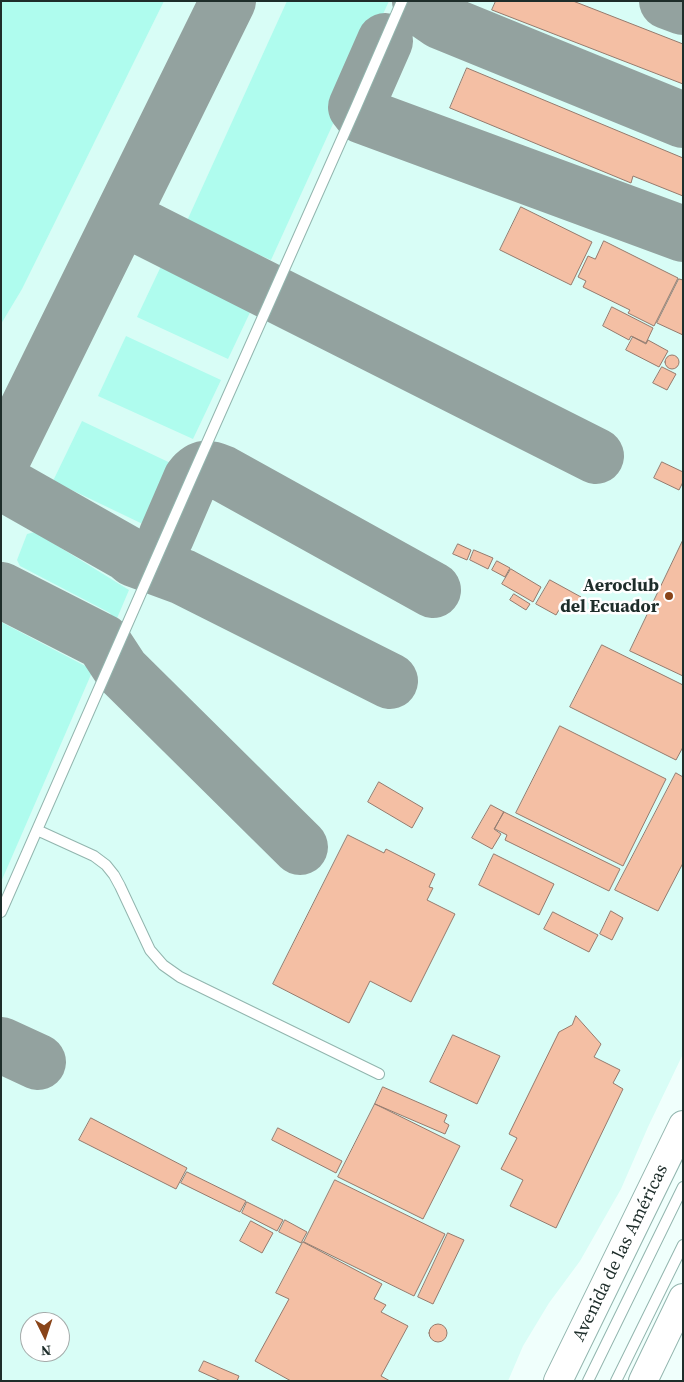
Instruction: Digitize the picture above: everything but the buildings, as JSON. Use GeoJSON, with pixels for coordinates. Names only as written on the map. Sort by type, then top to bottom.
{"type":"FeatureCollection","features":[{"type":"Feature","properties":{"kind":"main road","name":"Avenida de las Américas"},"geometry":{"type":"LineString","coordinates":[[558,1381],[683,1126]]}},
{"type":"Feature","properties":{"kind":"main road"},"geometry":{"type":"LineString","coordinates":[[643,1381],[683,1298]]}},
{"type":"Feature","properties":{"kind":"lane"},"geometry":{"type":"LineString","coordinates":[[1,912],[402,1]]}},
{"type":"Feature","properties":{"kind":"lane"},"geometry":{"type":"LineString","coordinates":[[38,830],[94,856],[106,865],[120,886],[150,950],[163,965],[180,977],[379,1074]]}},
{"type":"Feature","properties":{"kind":"lane","name":"Avenida de las Américas"},"geometry":{"type":"LineString","coordinates":[[588,1381],[683,1187]]}},
{"type":"Feature","properties":{"kind":"lane"},"geometry":{"type":"LineString","coordinates":[[616,1381],[683,1245]]}},
{"type":"Feature","properties":{"kind":"shaded area"},"geometry":{"type":"Polygon","coordinates":[[[1,1],[683,1],[683,1054],[621,1189],[580,1261],[549,1303],[523,1346],[508,1381],[1,1381],[1,1]]]}},
{"type":"Feature","properties":{"kind":"green space"},"geometry":{"type":"Polygon","coordinates":[[[1,1],[164,1],[22,289],[1,324],[1,1]]]}},
{"type":"Feature","properties":{"kind":"green space"},"geometry":{"type":"Polygon","coordinates":[[[287,1],[389,1],[271,260],[186,223],[287,1]]]}},
{"type":"Feature","properties":{"kind":"green space"},"geometry":{"type":"Polygon","coordinates":[[[163,262],[254,304],[228,359],[137,317],[163,262]]]}},
{"type":"Feature","properties":{"kind":"green space"},"geometry":{"type":"Polygon","coordinates":[[[126,336],[221,380],[193,439],[98,396],[126,336]]]}},
{"type":"Feature","properties":{"kind":"green space"},"geometry":{"type":"Polygon","coordinates":[[[82,421],[181,468],[151,528],[53,481],[82,421]]]}},
{"type":"Feature","properties":{"kind":"green space"},"geometry":{"type":"Polygon","coordinates":[[[35,532],[129,590],[115,623],[110,613],[20,566],[17,560],[27,534],[35,532]]]}},
{"type":"Feature","properties":{"kind":"green space"},"geometry":{"type":"Polygon","coordinates":[[[1,622],[93,670],[1,882],[1,622]]]}},
{"type":"Feature","properties":{"kind":"taxiway"},"geometry":{"type":"LineString","coordinates":[[1,462],[228,1]]}},
{"type":"Feature","properties":{"kind":"taxiway"},"geometry":{"type":"LineString","coordinates":[[420,1],[427,12],[440,21],[683,120]]}},
{"type":"Feature","properties":{"kind":"taxiway"},"geometry":{"type":"LineString","coordinates":[[667,1],[683,7]]}},
{"type":"Feature","properties":{"kind":"taxiway"},"geometry":{"type":"LineString","coordinates":[[385,41],[356,107],[363,116],[683,234]]}},
{"type":"Feature","properties":{"kind":"taxiway"},"geometry":{"type":"LineString","coordinates":[[122,217],[596,456]]}},
{"type":"Feature","properties":{"kind":"taxiway"},"geometry":{"type":"LineString","coordinates":[[166,537],[191,479],[198,472],[209,469],[222,473],[433,590]]}},
{"type":"Feature","properties":{"kind":"taxiway"},"geometry":{"type":"LineString","coordinates":[[1,482],[134,559],[183,577],[390,681]]}},
{"type":"Feature","properties":{"kind":"taxiway"},"geometry":{"type":"LineString","coordinates":[[1,590],[103,642],[122,671],[300,847]]}},
{"type":"Feature","properties":{"kind":"taxiway"},"geometry":{"type":"LineString","coordinates":[[1,1045],[38,1062]]}},
{"type":"Feature","properties":{"kind":"place","name":"Aeroclub del Ecuador"},"geometry":{"type":"Point","coordinates":[669,596]}}]}
